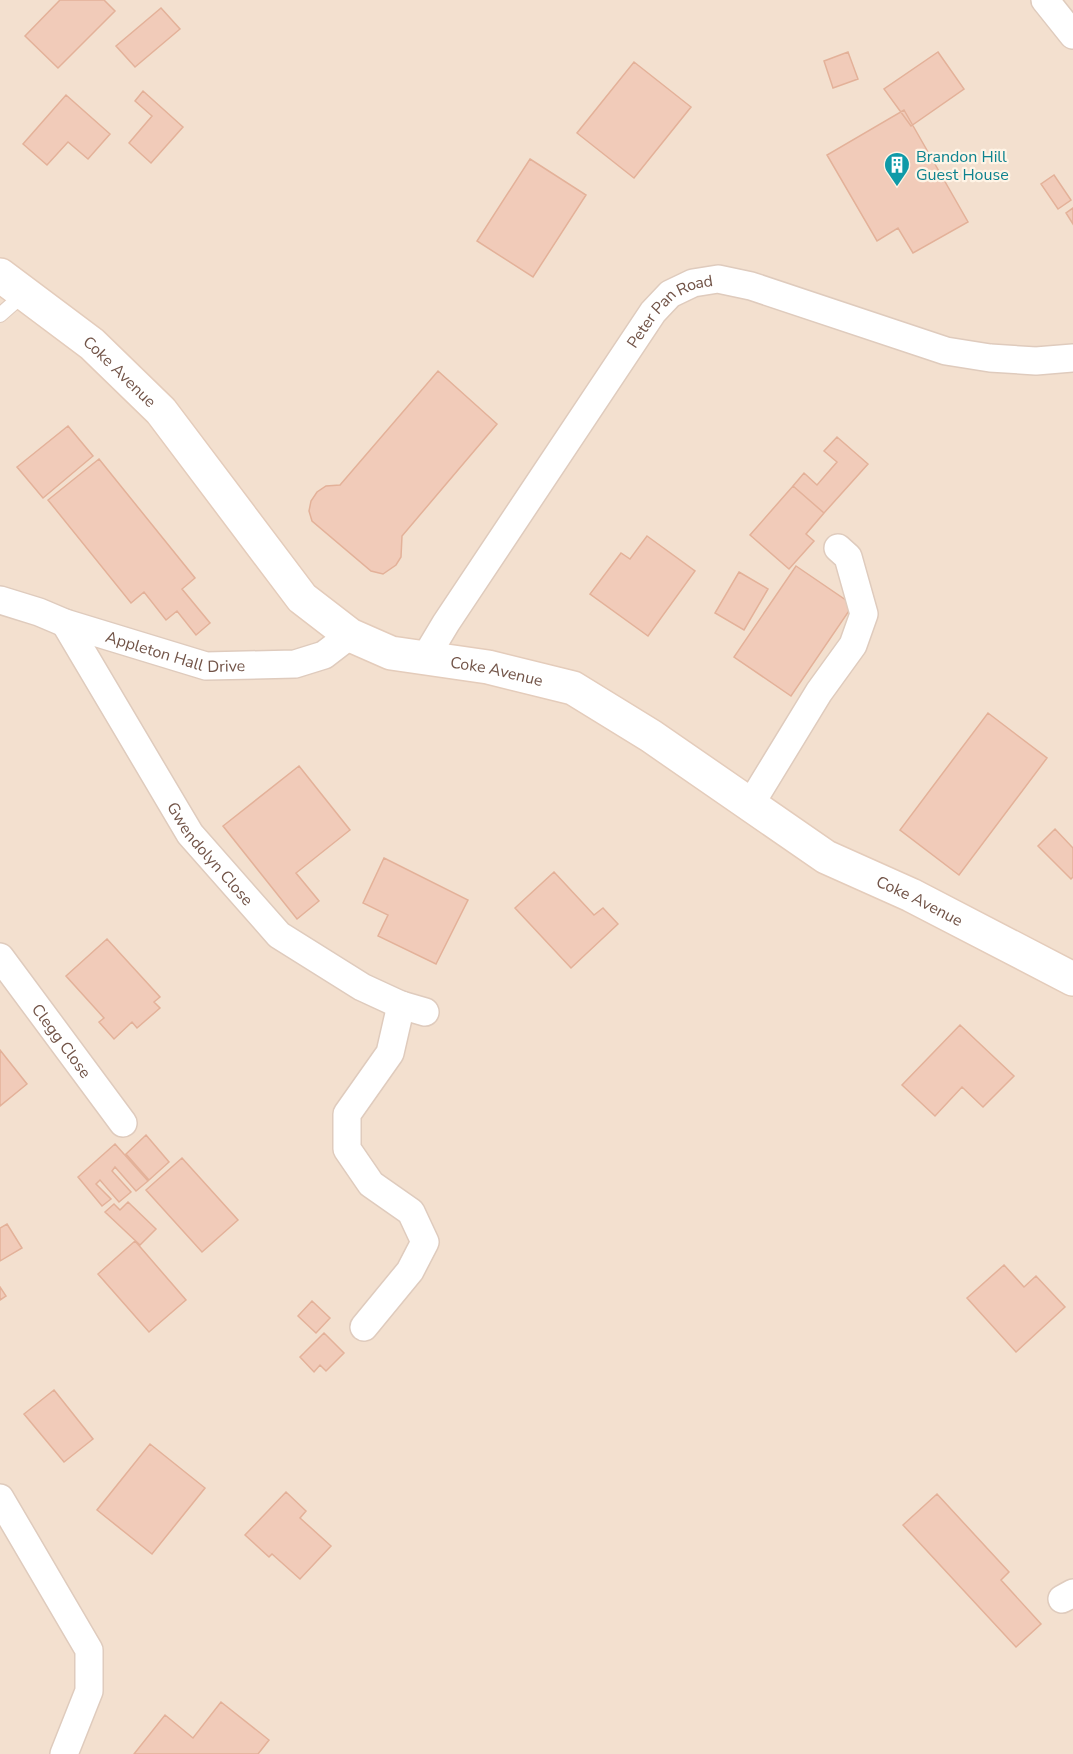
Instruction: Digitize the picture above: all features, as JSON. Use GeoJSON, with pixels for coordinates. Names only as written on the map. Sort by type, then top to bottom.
{"type":"FeatureCollection","features":[{"type":"Feature","properties":{"kind":"street"},"geometry":{"type":"LineString","coordinates":[[1045,0],[1073,35]]}},
{"type":"Feature","properties":{"kind":"street","name":"Peter Pan Road"},"geometry":{"type":"LineString","coordinates":[[425,658],[653,312],[670,294],[693,283],[718,279],[751,286],[946,351],[990,358],[1036,361],[1073,358]]}},
{"type":"Feature","properties":{"kind":"street","name":"Coke Avenue"},"geometry":{"type":"LineString","coordinates":[[13,284],[92,344],[161,411],[302,598],[350,635],[391,653],[488,666],[573,688],[651,736],[826,857],[911,896],[1073,979]]}},
{"type":"Feature","properties":{"kind":"street"},"geometry":{"type":"LineString","coordinates":[[750,805],[819,692],[853,645],[864,614],[848,556],[838,548]]}},
{"type":"Feature","properties":{"kind":"street","name":"Appleton Hall Drive"},"geometry":{"type":"LineString","coordinates":[[0,600],[65,623],[206,666],[295,664],[324,655],[350,635]]}},
{"type":"Feature","properties":{"kind":"street","name":"Gwendolyn Close"},"geometry":{"type":"LineString","coordinates":[[65,623],[190,834],[279,935],[362,987],[413,1009],[390,1053],[347,1114],[347,1149],[371,1184],[411,1212],[426,1242],[411,1271],[364,1327]]}},
{"type":"Feature","properties":{"kind":"street","name":"Clegg Close"},"geometry":{"type":"LineString","coordinates":[[0,957],[123,1124]]}},
{"type":"Feature","properties":{"kind":"street"},"geometry":{"type":"LineString","coordinates":[[0,1498],[89,1650],[89,1691],[64,1754]]}},
{"type":"Feature","properties":{"kind":"lane"},"geometry":{"type":"LineString","coordinates":[[0,315],[13,284]]}},
{"type":"Feature","properties":{"kind":"shaded area"},"geometry":{"type":"Polygon","coordinates":[[[0,0],[1073,0],[1073,1754],[0,1754],[0,0]]]}},
{"type":"Feature","properties":{"kind":"building"},"geometry":{"type":"Polygon","coordinates":[[[60,0],[104,0],[115,11],[58,68],[25,36],[60,0]]]}},
{"type":"Feature","properties":{"kind":"building"},"geometry":{"type":"Polygon","coordinates":[[[161,8],[180,29],[135,67],[116,46],[161,8]]]}},
{"type":"Feature","properties":{"kind":"building"},"geometry":{"type":"Polygon","coordinates":[[[848,52],[858,79],[833,88],[824,61],[848,52]]]}},
{"type":"Feature","properties":{"kind":"building"},"geometry":{"type":"Polygon","coordinates":[[[938,52],[964,89],[911,126],[884,89],[938,52]]]}},
{"type":"Feature","properties":{"kind":"building"},"geometry":{"type":"Polygon","coordinates":[[[634,62],[691,107],[634,178],[577,133],[634,62]]]}},
{"type":"Feature","properties":{"kind":"building"},"geometry":{"type":"Polygon","coordinates":[[[143,91],[183,127],[151,163],[129,143],[152,116],[135,101],[143,91]]]}},
{"type":"Feature","properties":{"kind":"building"},"geometry":{"type":"Polygon","coordinates":[[[66,95],[110,134],[88,159],[68,142],[47,165],[23,144],[66,95]]]}},
{"type":"Feature","properties":{"kind":"building","name":"Brandon Hill Guest House"},"geometry":{"type":"Polygon","coordinates":[[[904,110],[968,222],[913,253],[898,228],[877,241],[827,155],[904,110]]]}},
{"type":"Feature","properties":{"kind":"building"},"geometry":{"type":"Polygon","coordinates":[[[530,159],[586,195],[533,277],[477,241],[530,159]]]}},
{"type":"Feature","properties":{"kind":"building"},"geometry":{"type":"Polygon","coordinates":[[[1054,175],[1071,200],[1058,209],[1041,184],[1054,175]]]}},
{"type":"Feature","properties":{"kind":"building"},"geometry":{"type":"Polygon","coordinates":[[[1073,208],[1073,224],[1066,213],[1073,208]]]}},
{"type":"Feature","properties":{"kind":"building"},"geometry":{"type":"Polygon","coordinates":[[[438,371],[497,424],[402,536],[401,557],[396,565],[383,574],[371,571],[312,521],[309,511],[311,501],[317,492],[326,486],[340,485],[438,371]]]}},
{"type":"Feature","properties":{"kind":"building"},"geometry":{"type":"Polygon","coordinates":[[[68,426],[93,456],[43,498],[17,467],[68,426]]]}},
{"type":"Feature","properties":{"kind":"building"},"geometry":{"type":"Polygon","coordinates":[[[837,437],[868,464],[824,513],[793,486],[804,473],[817,485],[837,462],[824,451],[837,437]]]}},
{"type":"Feature","properties":{"kind":"building"},"geometry":{"type":"Polygon","coordinates":[[[99,459],[195,578],[182,589],[210,623],[196,635],[177,611],[166,620],[144,592],[131,603],[48,500],[99,459]]]}},
{"type":"Feature","properties":{"kind":"building"},"geometry":{"type":"Polygon","coordinates":[[[793,486],[824,513],[806,534],[814,541],[789,569],[750,535],[793,486]]]}},
{"type":"Feature","properties":{"kind":"building"},"geometry":{"type":"Polygon","coordinates":[[[647,536],[695,571],[648,636],[590,594],[621,553],[630,559],[647,536]]]}},
{"type":"Feature","properties":{"kind":"building"},"geometry":{"type":"Polygon","coordinates":[[[796,566],[853,605],[791,696],[734,657],[796,566]]]}},
{"type":"Feature","properties":{"kind":"building"},"geometry":{"type":"Polygon","coordinates":[[[739,572],[768,589],[744,630],[715,613],[739,572]]]}},
{"type":"Feature","properties":{"kind":"building"},"geometry":{"type":"Polygon","coordinates":[[[988,713],[1047,758],[959,875],[900,830],[988,713]]]}},
{"type":"Feature","properties":{"kind":"building"},"geometry":{"type":"Polygon","coordinates":[[[299,766],[350,830],[296,873],[319,901],[297,919],[223,826],[299,766]]]}},
{"type":"Feature","properties":{"kind":"building"},"geometry":{"type":"Polygon","coordinates":[[[1055,829],[1073,848],[1073,877],[1071,879],[1038,846],[1055,829]]]}},
{"type":"Feature","properties":{"kind":"building"},"geometry":{"type":"Polygon","coordinates":[[[384,858],[468,900],[436,964],[378,936],[388,915],[363,903],[384,858]]]}},
{"type":"Feature","properties":{"kind":"building"},"geometry":{"type":"Polygon","coordinates":[[[554,872],[594,915],[603,908],[618,924],[571,968],[515,908],[554,872]]]}},
{"type":"Feature","properties":{"kind":"building"},"geometry":{"type":"Polygon","coordinates":[[[107,939],[160,997],[154,1002],[160,1008],[137,1028],[132,1022],[114,1039],[99,1022],[104,1018],[66,976],[107,939]]]}},
{"type":"Feature","properties":{"kind":"building"},"geometry":{"type":"Polygon","coordinates":[[[960,1025],[1014,1076],[983,1107],[962,1087],[935,1116],[902,1085],[960,1025]]]}},
{"type":"Feature","properties":{"kind":"building"},"geometry":{"type":"Polygon","coordinates":[[[0,1050],[27,1084],[0,1106],[0,1050]]]}},
{"type":"Feature","properties":{"kind":"building"},"geometry":{"type":"Polygon","coordinates":[[[146,1135],[169,1162],[149,1180],[126,1154],[146,1135]]]}},
{"type":"Feature","properties":{"kind":"building"},"geometry":{"type":"Polygon","coordinates":[[[115,1144],[148,1181],[136,1191],[115,1167],[112,1171],[131,1192],[119,1202],[100,1180],[96,1184],[111,1199],[102,1206],[78,1177],[115,1144]]]}},
{"type":"Feature","properties":{"kind":"building"},"geometry":{"type":"Polygon","coordinates":[[[182,1158],[238,1220],[202,1252],[146,1190],[182,1158]]]}},
{"type":"Feature","properties":{"kind":"building"},"geometry":{"type":"Polygon","coordinates":[[[128,1202],[156,1229],[140,1245],[105,1212],[114,1204],[120,1210],[128,1202]]]}},
{"type":"Feature","properties":{"kind":"building"},"geometry":{"type":"Polygon","coordinates":[[[7,1224],[22,1248],[0,1261],[0,1228],[7,1224]]]}},
{"type":"Feature","properties":{"kind":"building"},"geometry":{"type":"Polygon","coordinates":[[[135,1241],[186,1300],[149,1332],[98,1274],[135,1241]]]}},
{"type":"Feature","properties":{"kind":"building"},"geometry":{"type":"Polygon","coordinates":[[[1004,1265],[1024,1287],[1036,1276],[1065,1307],[1016,1352],[967,1298],[1004,1265]]]}},
{"type":"Feature","properties":{"kind":"building"},"geometry":{"type":"Polygon","coordinates":[[[0,1287],[6,1296],[0,1300],[0,1287]]]}},
{"type":"Feature","properties":{"kind":"building"},"geometry":{"type":"Polygon","coordinates":[[[312,1301],[330,1318],[316,1333],[298,1316],[312,1301]]]}},
{"type":"Feature","properties":{"kind":"building"},"geometry":{"type":"Polygon","coordinates":[[[324,1333],[344,1353],[326,1371],[320,1365],[314,1372],[300,1357],[324,1333]]]}},
{"type":"Feature","properties":{"kind":"building"},"geometry":{"type":"Polygon","coordinates":[[[54,1390],[93,1439],[64,1462],[24,1414],[54,1390]]]}},
{"type":"Feature","properties":{"kind":"building"},"geometry":{"type":"Polygon","coordinates":[[[150,1444],[205,1488],[152,1554],[97,1510],[150,1444]]]}},
{"type":"Feature","properties":{"kind":"building"},"geometry":{"type":"Polygon","coordinates":[[[286,1492],[306,1511],[300,1518],[331,1546],[300,1579],[272,1554],[269,1557],[245,1535],[286,1492]]]}},
{"type":"Feature","properties":{"kind":"building"},"geometry":{"type":"Polygon","coordinates":[[[937,1494],[1009,1572],[1001,1580],[1041,1624],[1016,1647],[903,1525],[937,1494]]]}},
{"type":"Feature","properties":{"kind":"building"},"geometry":{"type":"Polygon","coordinates":[[[221,1702],[269,1740],[258,1754],[134,1754],[165,1715],[193,1738],[221,1702]]]}},
{"type":"Feature","properties":{"kind":"place","name":"Brandon Hill Guest House"},"geometry":{"type":"Point","coordinates":[897,188]}}]}
